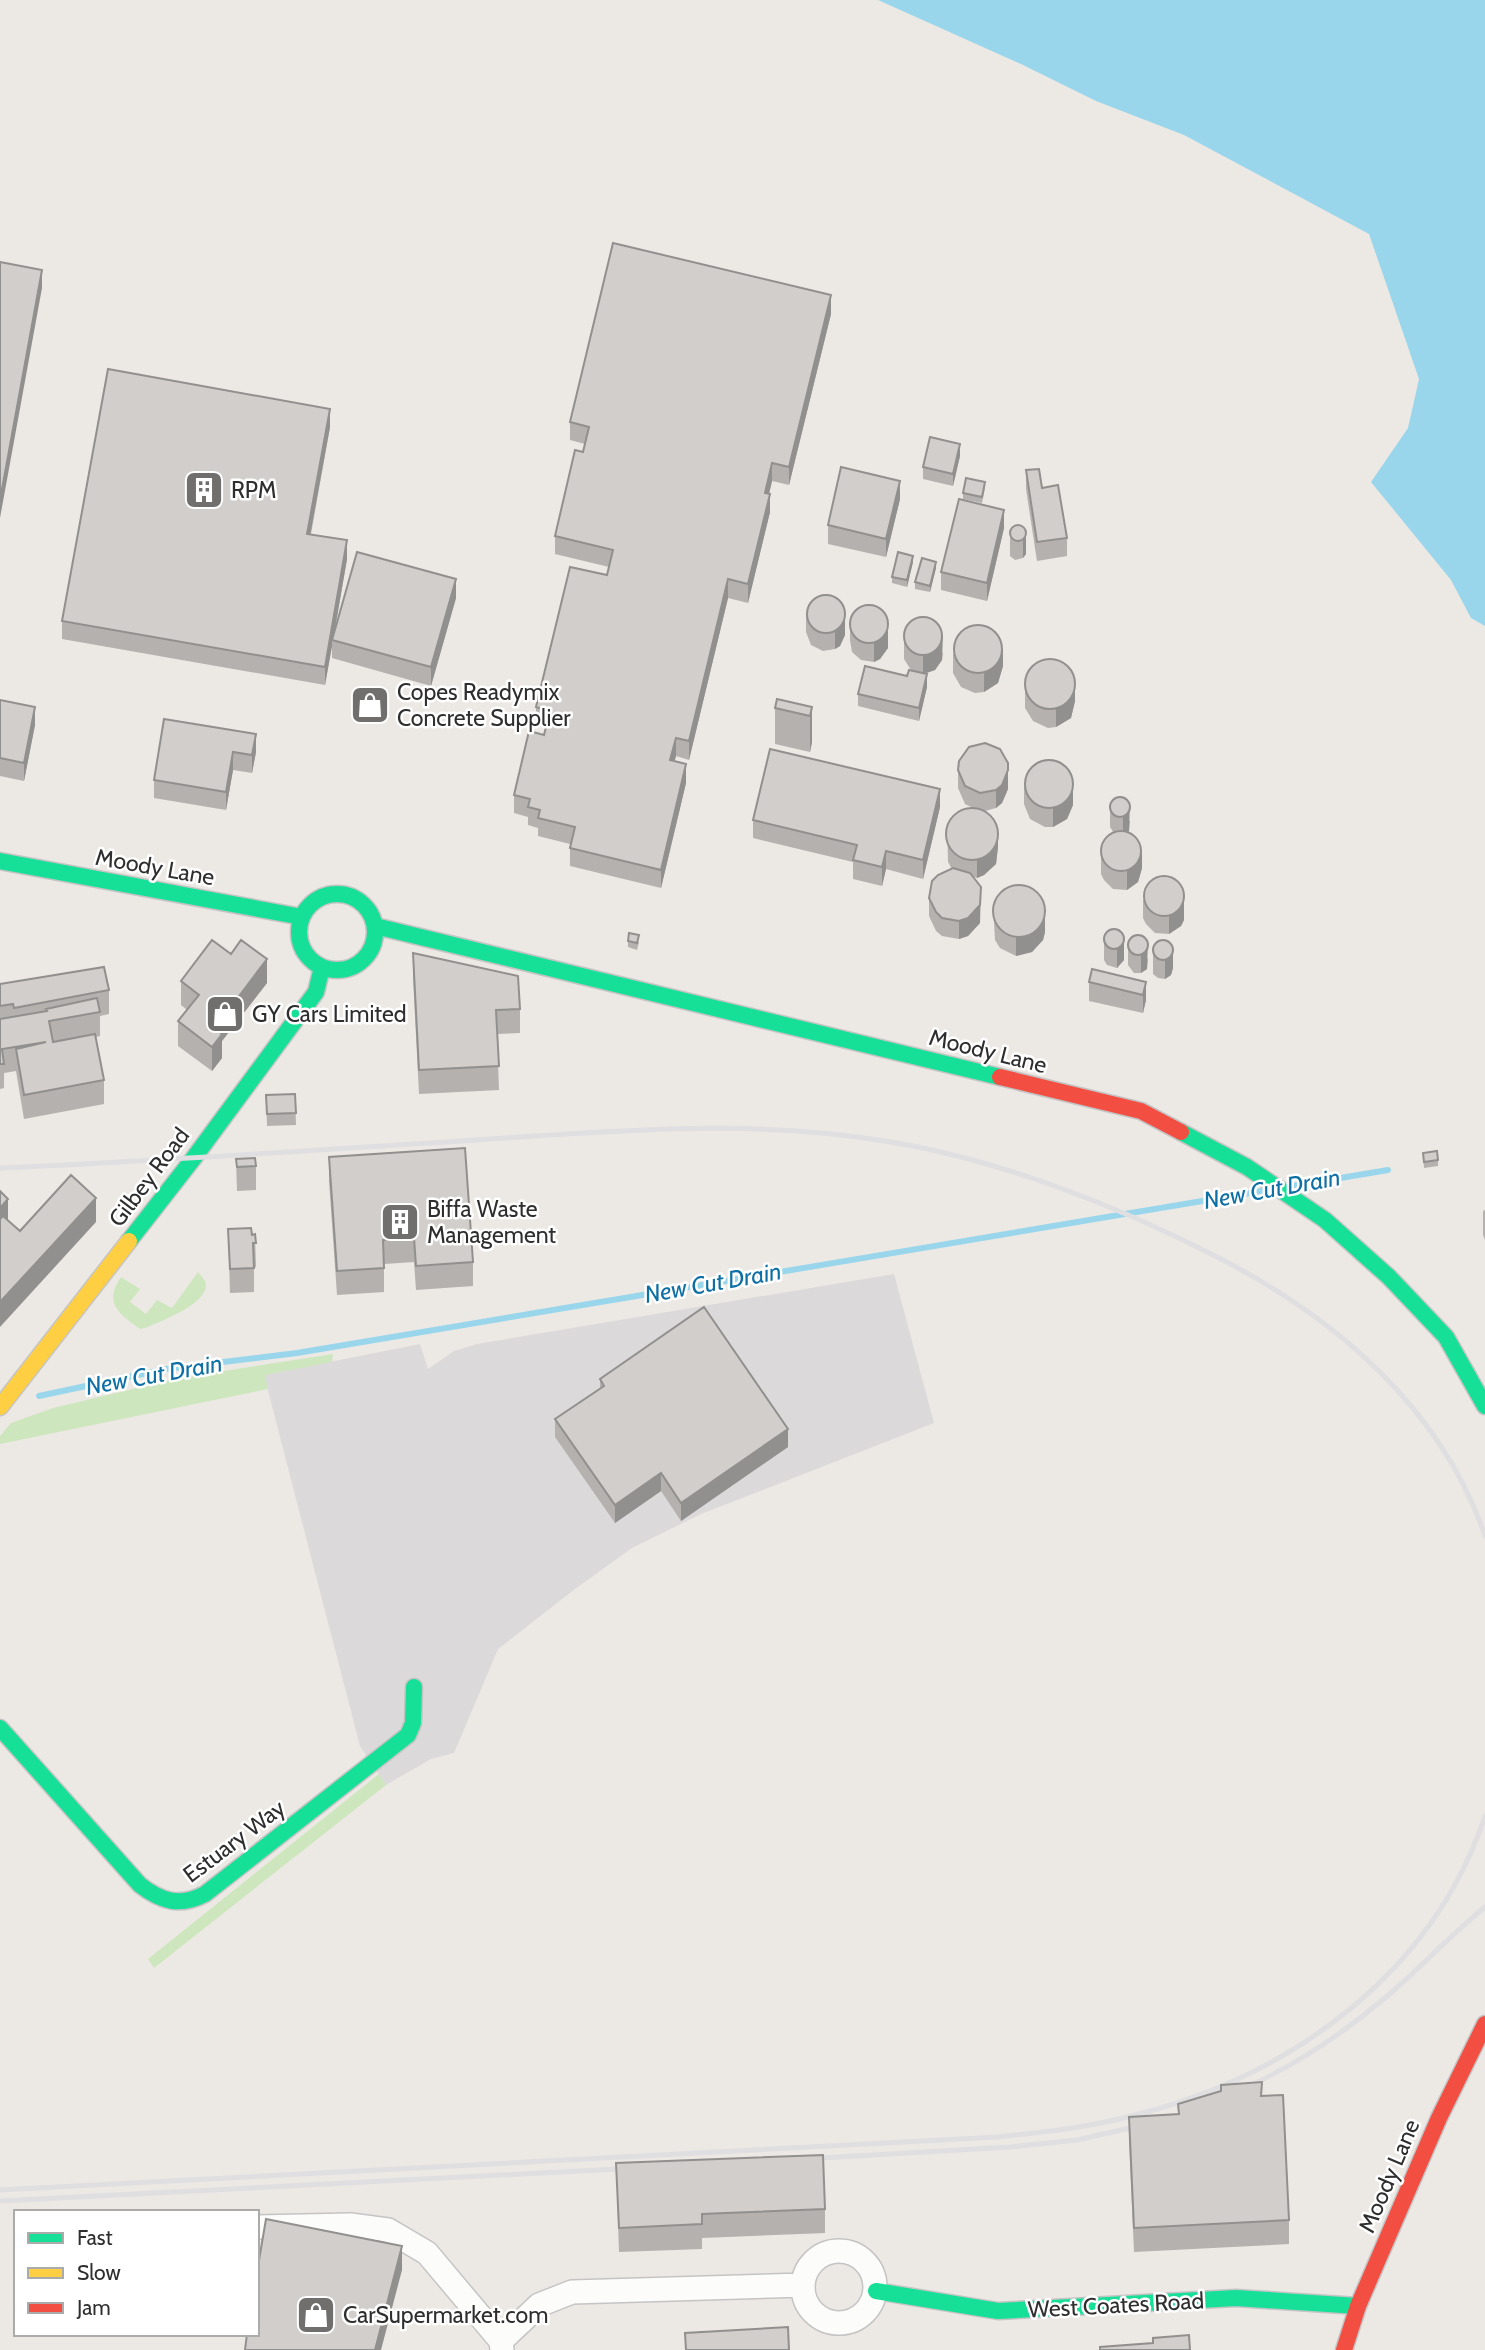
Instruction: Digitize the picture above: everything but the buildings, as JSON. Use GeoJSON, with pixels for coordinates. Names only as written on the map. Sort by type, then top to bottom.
{"type":"FeatureCollection","features":[{"type":"Feature","properties":{"kind":"street","name":"Moody Lane"},"geometry":{"type":"LineString","coordinates":[[0,862],[302,917]]}},
{"type":"Feature","properties":{"kind":"street"},"geometry":{"type":"LineString","coordinates":[[334,894],[358,901],[368,909],[375,926],[374,939],[368,954],[359,963],[346,969],[322,968],[314,963],[302,947],[299,934],[302,917],[309,906],[320,898],[334,894]]}},
{"type":"Feature","properties":{"kind":"street","name":"Moody Lane"},"geometry":{"type":"LineString","coordinates":[[375,926],[1141,1111],[1247,1167],[1325,1220],[1389,1277],[1446,1337],[1485,1406]]}},
{"type":"Feature","properties":{"kind":"street","name":"Gilbey Road"},"geometry":{"type":"LineString","coordinates":[[0,1407],[193,1159],[308,1003],[316,992],[322,968]]}},
{"type":"Feature","properties":{"kind":"street","name":"Estuary Way"},"geometry":{"type":"LineString","coordinates":[[0,1728],[140,1885],[155,1897],[173,1904],[191,1902],[216,1886],[408,1735],[413,1723],[414,1686]]}},
{"type":"Feature","properties":{"kind":"street","name":"Moody Lane"},"geometry":{"type":"LineString","coordinates":[[1344,2350],[1358,2306],[1439,2118],[1485,2024]]}},
{"type":"Feature","properties":{"kind":"street"},"geometry":{"type":"LineString","coordinates":[[259,2227],[350,2225],[388,2230],[428,2253],[501,2346],[539,2305],[572,2292],[803,2285]]}},
{"type":"Feature","properties":{"kind":"street"},"geometry":{"type":"LineString","coordinates":[[838,2250],[858,2255],[866,2262],[872,2271],[876,2291],[873,2302],[859,2318],[838,2323],[817,2316],[804,2297],[803,2285],[810,2265],[817,2258],[838,2250]]}},
{"type":"Feature","properties":{"kind":"street","name":"West Coates Road"},"geometry":{"type":"LineString","coordinates":[[876,2291],[998,2311],[1236,2298],[1358,2306]]}},
{"type":"Feature","properties":{"kind":"shaded area"},"geometry":{"type":"Polygon","coordinates":[[[894,1274],[934,1423],[701,1514],[632,1548],[498,1649],[454,1753],[431,1759],[386,1785],[360,1746],[264,1375],[420,1344],[428,1369],[454,1351],[477,1344],[894,1274]]]}},
{"type":"Feature","properties":{"kind":"green space"},"geometry":{"type":"Polygon","coordinates":[[[198,1272],[205,1281],[202,1296],[175,1315],[148,1327],[140,1329],[116,1307],[113,1294],[121,1277],[140,1289],[130,1302],[146,1314],[157,1300],[172,1308],[198,1272]]]}},
{"type":"Feature","properties":{"kind":"green space"},"geometry":{"type":"Polygon","coordinates":[[[333,1354],[332,1362],[265,1375],[268,1389],[0,1444],[0,1436],[11,1423],[53,1408],[179,1378],[333,1354]]]}},
{"type":"Feature","properties":{"kind":"green space"},"geometry":{"type":"Polygon","coordinates":[[[379,1774],[386,1785],[154,1968],[148,1959],[379,1774]]]}},
{"type":"Feature","properties":{"kind":"water"},"geometry":{"type":"Polygon","coordinates":[[[878,0],[1485,0],[1485,626],[1471,618],[1451,580],[1371,482],[1408,428],[1419,379],[1369,234],[1184,135],[1096,101],[878,0]]]}},
{"type":"Feature","properties":{"kind":"waterway","name":"New Cut Drain"},"geometry":{"type":"LineString","coordinates":[[1293,1186],[1388,1170]]}},
{"type":"Feature","properties":{"kind":"waterway","name":"New Cut Drain"},"geometry":{"type":"LineString","coordinates":[[39,1396],[166,1369],[297,1353],[1262,1191]]}},
{"type":"Feature","properties":{"kind":"railway"},"geometry":{"type":"LineString","coordinates":[[0,1168],[577,1133],[728,1128],[878,1140],[965,1158],[1097,1202],[1180,1238],[1262,1282],[1304,1309],[1380,1372],[1413,1408],[1442,1447],[1466,1490],[1485,1536]]}},
{"type":"Feature","properties":{"kind":"railway"},"geometry":{"type":"LineString","coordinates":[[0,2190],[998,2137],[1121,2119],[1196,2096],[1251,2073],[1303,2043],[1351,2008],[1394,1968],[1431,1923],[1462,1872],[1485,1816]]}},
{"type":"Feature","properties":{"kind":"railway"},"geometry":{"type":"LineString","coordinates":[[1240,2090],[1298,2061],[1351,2025],[1398,1987],[1485,1907]]}},
{"type":"Feature","properties":{"kind":"railway"},"geometry":{"type":"LineString","coordinates":[[804,2159],[1010,2147],[1077,2140],[1148,2124]]}},
{"type":"Feature","properties":{"kind":"railway"},"geometry":{"type":"LineString","coordinates":[[0,2201],[636,2168]]}},
{"type":"Feature","properties":{"kind":"traffic: fast"},"geometry":{"type":"LineString","coordinates":[[0,861],[302,917]]}},
{"type":"Feature","properties":{"kind":"traffic: fast"},"geometry":{"type":"LineString","coordinates":[[337,894],[351,897],[364,905],[372,918],[375,932],[372,946],[364,959],[351,967],[337,970],[323,967],[310,959],[302,946],[299,932],[302,918],[310,905],[323,897],[337,894]]}},
{"type":"Feature","properties":{"kind":"traffic: fast"},"geometry":{"type":"LineString","coordinates":[[375,926],[1000,1077]]}},
{"type":"Feature","properties":{"kind":"traffic: fast"},"geometry":{"type":"LineString","coordinates":[[129,1241],[316,992],[322,967]]}},
{"type":"Feature","properties":{"kind":"traffic: fast"},"geometry":{"type":"LineString","coordinates":[[1181,1132],[1247,1167],[1325,1220],[1389,1277],[1446,1337],[1485,1406]]}},
{"type":"Feature","properties":{"kind":"traffic: fast"},"geometry":{"type":"LineString","coordinates":[[0,1728],[140,1885],[164,1899],[179,1901],[205,1894],[408,1735],[413,1723],[414,1687]]}},
{"type":"Feature","properties":{"kind":"traffic: fast"},"geometry":{"type":"LineString","coordinates":[[876,2291],[998,2311],[1236,2298],[1358,2306]]}},
{"type":"Feature","properties":{"kind":"traffic: slow"},"geometry":{"type":"LineString","coordinates":[[0,1407],[129,1241]]}},
{"type":"Feature","properties":{"kind":"traffic: jam"},"geometry":{"type":"LineString","coordinates":[[1000,1077],[1141,1111],[1181,1132]]}},
{"type":"Feature","properties":{"kind":"traffic: jam"},"geometry":{"type":"LineString","coordinates":[[1344,2350],[1358,2306],[1439,2118],[1485,2024]]}},
{"type":"Feature","properties":{"kind":"place","name":"RPM"},"geometry":{"type":"Point","coordinates":[204,490]}},
{"type":"Feature","properties":{"kind":"place","name":"Copes Readymix Concrete Supplier"},"geometry":{"type":"Point","coordinates":[370,705]}},
{"type":"Feature","properties":{"kind":"place","name":"GY Cars Limited"},"geometry":{"type":"Point","coordinates":[225,1014]}},
{"type":"Feature","properties":{"kind":"place","name":"Biffa Waste Management"},"geometry":{"type":"Point","coordinates":[400,1222]}},
{"type":"Feature","properties":{"kind":"place","name":"CarSupermarket.com"},"geometry":{"type":"Point","coordinates":[316,2315]}}]}
